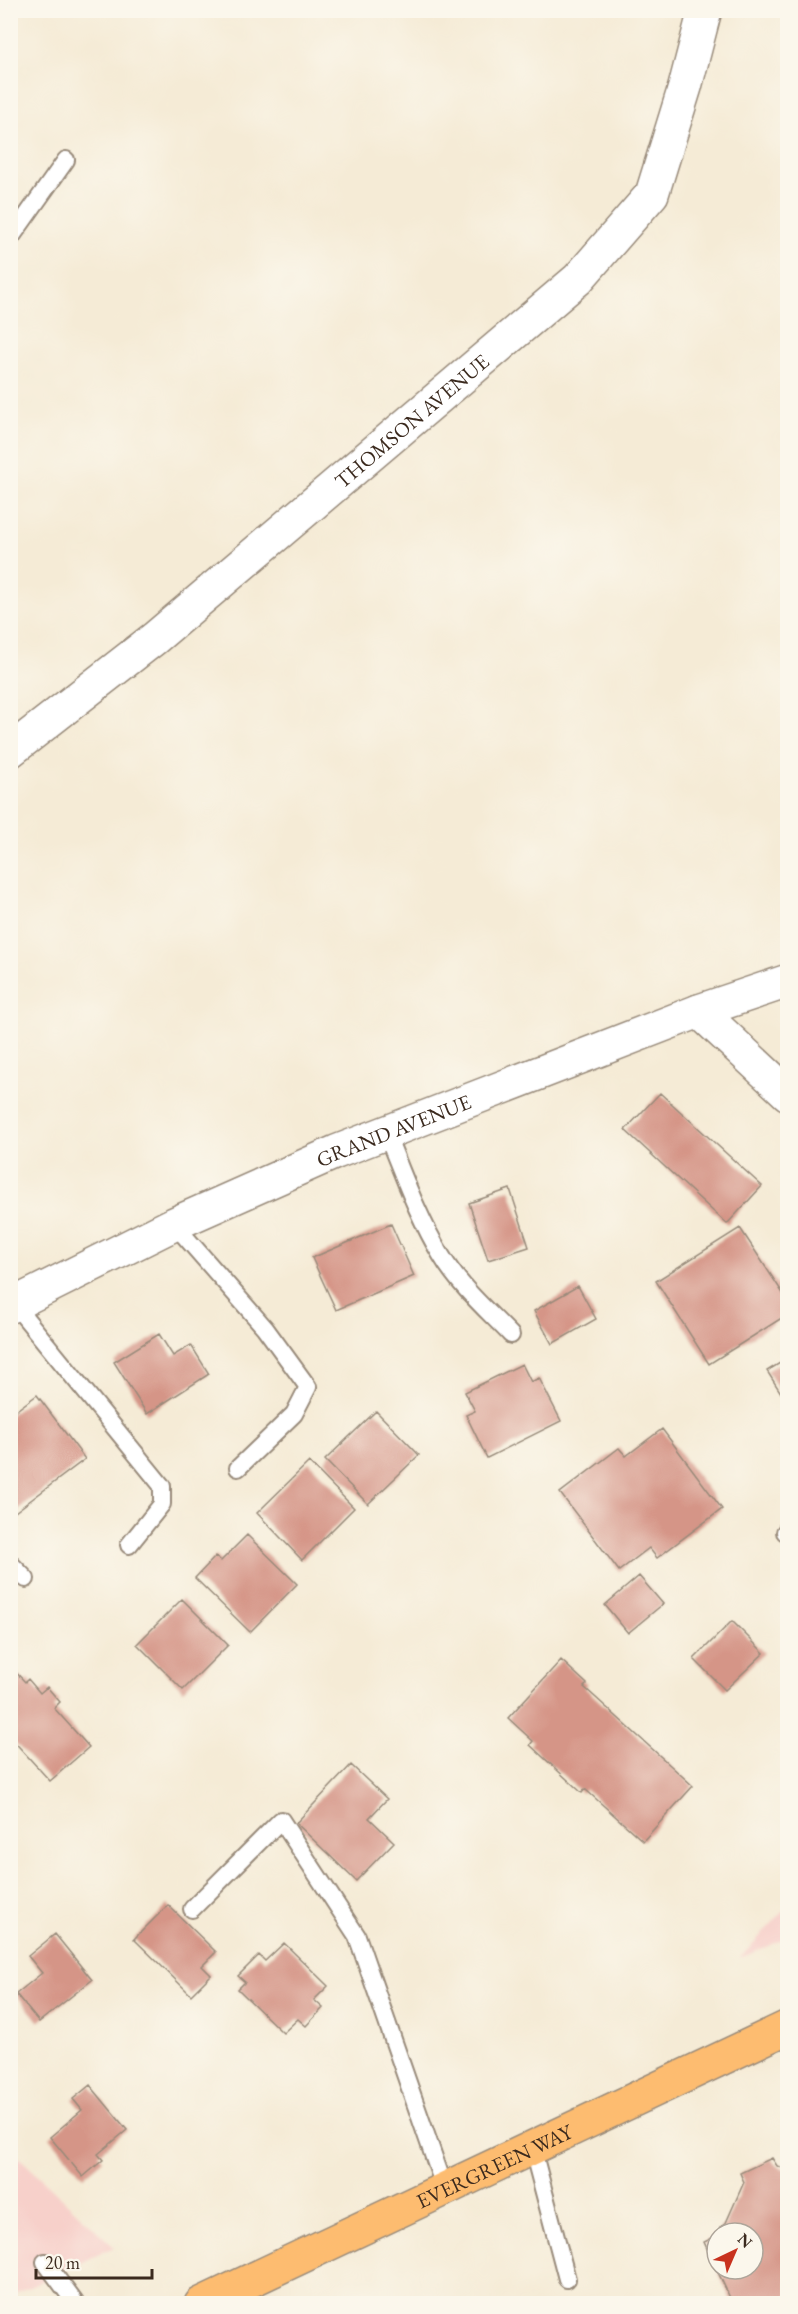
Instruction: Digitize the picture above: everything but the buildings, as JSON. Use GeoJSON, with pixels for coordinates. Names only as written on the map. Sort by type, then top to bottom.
{"type":"FeatureCollection","features":[{"type":"Feature","properties":{"kind":"main road","name":"EVERGREEN WAY"},"geometry":{"type":"LineString","coordinates":[[201,2304],[788,2027]]}},
{"type":"Feature","properties":{"kind":"street","name":"THOMSON AVENUE"},"geometry":{"type":"LineString","coordinates":[[10,751],[155,638],[578,279],[652,194],[686,87],[705,10]]}},
{"type":"Feature","properties":{"kind":"street","name":"GRAND AVENUE"},"geometry":{"type":"LineString","coordinates":[[12,1305],[174,1224],[336,1152],[699,1011],[788,981]]}},
{"type":"Feature","properties":{"kind":"street"},"geometry":{"type":"LineString","coordinates":[[699,1011],[788,1094]]}},
{"type":"Feature","properties":{"kind":"lane"},"geometry":{"type":"LineString","coordinates":[[10,239],[66,160]]}},
{"type":"Feature","properties":{"kind":"lane"},"geometry":{"type":"LineString","coordinates":[[386,1133],[416,1205],[442,1256],[468,1290],[511,1335]]}},
{"type":"Feature","properties":{"kind":"lane"},"geometry":{"type":"LineString","coordinates":[[174,1224],[265,1328],[308,1387],[294,1414],[238,1468]]}},
{"type":"Feature","properties":{"kind":"lane"},"geometry":{"type":"LineString","coordinates":[[12,1305],[162,1486],[162,1504],[129,1545]]}},
{"type":"Feature","properties":{"kind":"lane"},"geometry":{"type":"LineString","coordinates":[[10,1563],[26,1579]]}},
{"type":"Feature","properties":{"kind":"lane"},"geometry":{"type":"LineString","coordinates":[[192,1909],[281,1820],[357,1936],[446,2189]]}},
{"type":"Feature","properties":{"kind":"lane"},"geometry":{"type":"LineString","coordinates":[[532,2147],[567,2279]]}},
{"type":"Feature","properties":{"kind":"lane"},"geometry":{"type":"LineString","coordinates":[[45,2262],[76,2304]]}},
{"type":"Feature","properties":{"kind":"shaded area"},"geometry":{"type":"Polygon","coordinates":[[[787,1907],[787,1938],[740,1958],[787,1907]]]}},
{"type":"Feature","properties":{"kind":"shaded area"},"geometry":{"type":"Polygon","coordinates":[[[10,2149],[114,2247],[11,2296],[10,2296],[10,2149]]]}}]}
